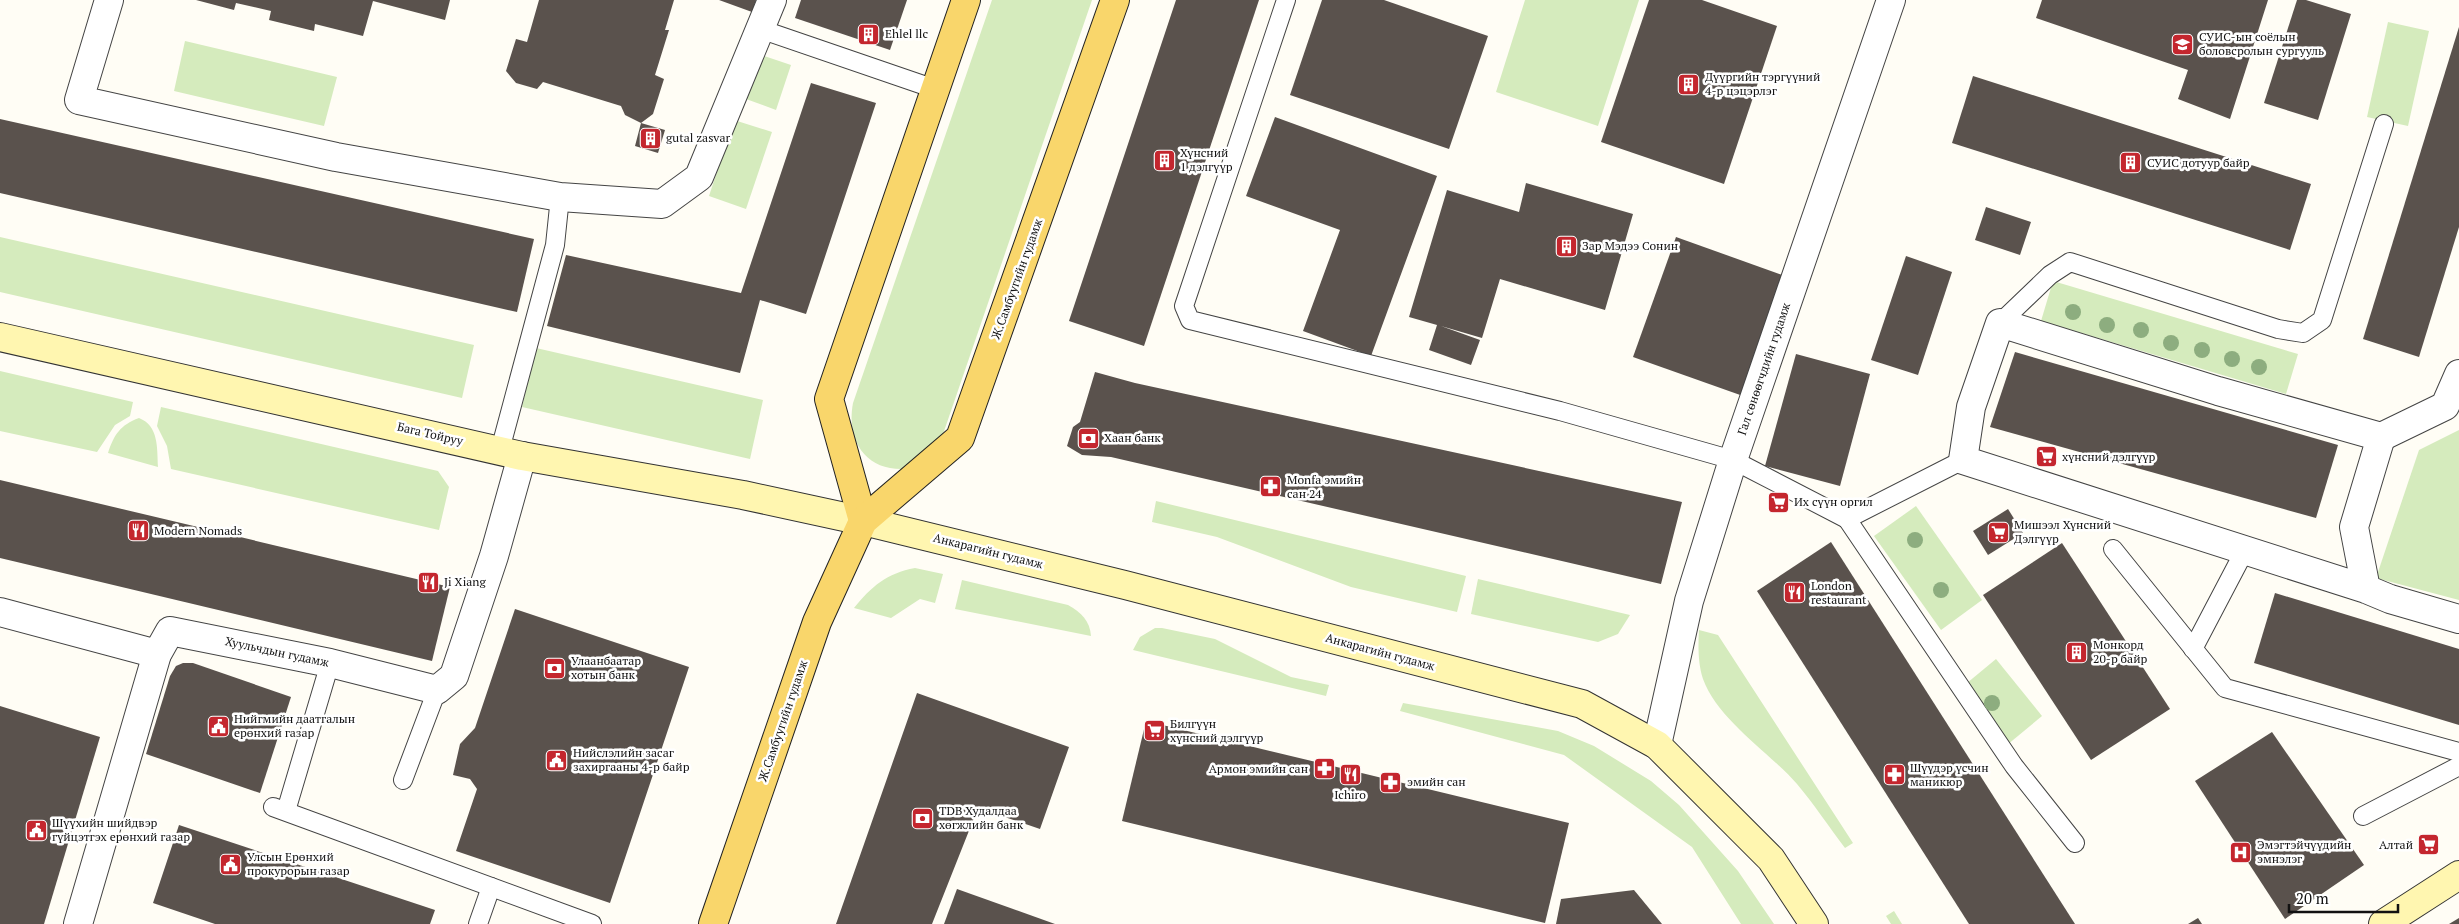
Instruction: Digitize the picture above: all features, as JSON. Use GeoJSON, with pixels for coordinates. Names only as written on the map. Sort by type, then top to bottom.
{"type":"FeatureCollection","features":[{"type":"Feature","properties":{"kind":"main road"},"geometry":{"type":"LineString","coordinates":[[863,521],[829,399],[966,0]]}},
{"type":"Feature","properties":{"kind":"main road","name":"Ж.Самбуугийн гудамж"},"geometry":{"type":"LineString","coordinates":[[712,924],[817,622],[863,521],[960,438],[1114,0]]}},
{"type":"Feature","properties":{"kind":"main road","name":"Бага Тойруу"},"geometry":{"type":"LineString","coordinates":[[0,336],[511,453],[743,495],[863,521]]}},
{"type":"Feature","properties":{"kind":"main road","name":"Анкарагийн гудамж"},"geometry":{"type":"LineString","coordinates":[[863,521],[1125,585],[1582,704],[1657,745],[1771,859],[1814,924]]}},
{"type":"Feature","properties":{"kind":"main road"},"geometry":{"type":"LineString","coordinates":[[2383,924],[2459,875]]}},
{"type":"Feature","properties":{"kind":"street"},"geometry":{"type":"LineString","coordinates":[[109,0],[80,100],[336,156],[560,197],[662,204],[699,177],[772,0]]}},
{"type":"Feature","properties":{"kind":"street","name":"Гал сөнөөгчдийн гудамж"},"geometry":{"type":"LineString","coordinates":[[1657,745],[1689,600],[1733,460],[1892,0]]}},
{"type":"Feature","properties":{"kind":"street"},"geometry":{"type":"LineString","coordinates":[[2459,374],[2445,406],[2381,437],[2218,391],[2000,323],[1971,407],[1963,460],[2366,589],[2390,599],[2459,619]]}},
{"type":"Feature","properties":{"kind":"street"},"geometry":{"type":"LineString","coordinates":[[2366,589],[2354,527],[2381,437]]}},
{"type":"Feature","properties":{"kind":"street"},"geometry":{"type":"LineString","coordinates":[[437,690],[454,676],[494,556],[511,453]]}},
{"type":"Feature","properties":{"kind":"street"},"geometry":{"type":"LineString","coordinates":[[0,612],[157,654]]}},
{"type":"Feature","properties":{"kind":"street","name":"Хуульчдын гудамж"},"geometry":{"type":"LineString","coordinates":[[78,924],[157,654],[170,631],[330,663],[437,690]]}},
{"type":"Feature","properties":{"kind":"lane"},"geometry":{"type":"LineString","coordinates":[[1286,0],[1184,306],[1190,320],[1560,411],[1733,460],[1847,519],[2014,766],[2075,844]]}},
{"type":"Feature","properties":{"kind":"lane"},"geometry":{"type":"LineString","coordinates":[[760,29],[935,89]]}},
{"type":"Feature","properties":{"kind":"lane"},"geometry":{"type":"LineString","coordinates":[[2000,323],[2050,275],[2070,262],[2278,329],[2303,333],[2322,320],[2384,124]]}},
{"type":"Feature","properties":{"kind":"lane"},"geometry":{"type":"LineString","coordinates":[[511,453],[555,245],[560,197]]}},
{"type":"Feature","properties":{"kind":"lane"},"geometry":{"type":"LineString","coordinates":[[1847,519],[1963,460]]}},
{"type":"Feature","properties":{"kind":"lane"},"geometry":{"type":"LineString","coordinates":[[2113,549],[2225,688],[2459,752]]}},
{"type":"Feature","properties":{"kind":"lane"},"geometry":{"type":"LineString","coordinates":[[2194,649],[2245,550]]}},
{"type":"Feature","properties":{"kind":"lane"},"geometry":{"type":"LineString","coordinates":[[330,663],[279,809],[592,924]]}},
{"type":"Feature","properties":{"kind":"lane"},"geometry":{"type":"LineString","coordinates":[[403,780],[437,690]]}},
{"type":"Feature","properties":{"kind":"lane"},"geometry":{"type":"LineString","coordinates":[[2363,816],[2459,766]]}},
{"type":"Feature","properties":{"kind":"lane"},"geometry":{"type":"LineString","coordinates":[[478,924],[490,887]]}},
{"type":"Feature","properties":{"kind":"green space"},"geometry":{"type":"Polygon","coordinates":[[[992,0],[1092,0],[941,440],[905,469],[891,468],[879,465],[861,451],[853,429],[853,403],[992,0]]]}},
{"type":"Feature","properties":{"kind":"green space"},"geometry":{"type":"Polygon","coordinates":[[[1525,0],[1639,0],[1598,126],[1496,92],[1525,0]]]}},
{"type":"Feature","properties":{"kind":"green space"},"geometry":{"type":"Polygon","coordinates":[[[2388,22],[2429,31],[2408,126],[2367,117],[2388,22]]]}},
{"type":"Feature","properties":{"kind":"green space"},"geometry":{"type":"Polygon","coordinates":[[[185,41],[337,77],[324,126],[174,91],[185,41]]]}},
{"type":"Feature","properties":{"kind":"green space"},"geometry":{"type":"Polygon","coordinates":[[[761,55],[791,65],[776,110],[746,99],[761,55]]]}},
{"type":"Feature","properties":{"kind":"green space"},"geometry":{"type":"Polygon","coordinates":[[[734,120],[772,132],[746,209],[709,196],[734,120]]]}},
{"type":"Feature","properties":{"kind":"green space"},"geometry":{"type":"Polygon","coordinates":[[[0,237],[474,345],[462,398],[0,292],[0,237]]]}},
{"type":"Feature","properties":{"kind":"green space"},"geometry":{"type":"Polygon","coordinates":[[[2053,281],[2298,354],[2286,394],[2041,321],[2053,281]]]}},
{"type":"Feature","properties":{"kind":"green space"},"geometry":{"type":"Polygon","coordinates":[[[536,348],[763,400],[750,459],[522,407],[536,348]]]}},
{"type":"Feature","properties":{"kind":"green space"},"geometry":{"type":"Polygon","coordinates":[[[0,371],[133,402],[130,416],[115,425],[97,452],[0,431],[0,371]]]}},
{"type":"Feature","properties":{"kind":"green space"},"geometry":{"type":"Polygon","coordinates":[[[161,407],[438,471],[449,487],[439,530],[171,469],[167,446],[157,426],[161,407]]]}},
{"type":"Feature","properties":{"kind":"green space"},"geometry":{"type":"Polygon","coordinates":[[[139,418],[146,422],[154,432],[157,445],[158,467],[108,453],[122,427],[139,418]]]}},
{"type":"Feature","properties":{"kind":"green space"},"geometry":{"type":"Polygon","coordinates":[[[2459,430],[2459,600],[2376,578],[2419,450],[2459,430]]]}},
{"type":"Feature","properties":{"kind":"green space"},"geometry":{"type":"Polygon","coordinates":[[[1156,501],[1466,576],[1457,612],[1351,587],[1217,537],[1152,522],[1156,501]]]}},
{"type":"Feature","properties":{"kind":"green space"},"geometry":{"type":"Polygon","coordinates":[[[1916,506],[1982,600],[1941,630],[1874,536],[1916,506]]]}},
{"type":"Feature","properties":{"kind":"green space"},"geometry":{"type":"Polygon","coordinates":[[[915,568],[943,574],[935,603],[920,599],[891,618],[854,608],[880,582],[896,573],[915,568]]]}},
{"type":"Feature","properties":{"kind":"green space"},"geometry":{"type":"Polygon","coordinates":[[[1478,579],[1630,615],[1618,634],[1598,642],[1471,614],[1478,579]]]}},
{"type":"Feature","properties":{"kind":"green space"},"geometry":{"type":"Polygon","coordinates":[[[962,580],[1068,605],[1084,618],[1089,626],[1091,636],[955,609],[962,580]]]}},
{"type":"Feature","properties":{"kind":"green space"},"geometry":{"type":"Polygon","coordinates":[[[1155,628],[1215,639],[1291,677],[1329,685],[1326,696],[1133,650],[1140,637],[1155,628]]]}},
{"type":"Feature","properties":{"kind":"green space"},"geometry":{"type":"Polygon","coordinates":[[[1699,630],[1718,635],[1853,843],[1845,848],[1797,784],[1745,735],[1720,708],[1710,694],[1701,673],[1699,630]]]}},
{"type":"Feature","properties":{"kind":"green space"},"geometry":{"type":"Polygon","coordinates":[[[1996,659],[2042,716],[2007,745],[1961,688],[1996,659]]]}},
{"type":"Feature","properties":{"kind":"green space"},"geometry":{"type":"Polygon","coordinates":[[[1403,703],[1558,731],[1594,746],[1651,781],[1679,805],[1738,871],[1774,924],[1741,924],[1692,847],[1564,755],[1400,711],[1403,703]]]}},
{"type":"Feature","properties":{"kind":"green space"},"geometry":{"type":"Polygon","coordinates":[[[1894,911],[1902,924],[1891,924],[1886,916],[1894,911]]]}},
{"type":"Feature","properties":{"kind":"building"},"geometry":{"type":"Polygon","coordinates":[[[196,0],[450,0],[445,20],[373,1],[363,36],[315,24],[314,31],[269,20],[271,11],[236,3],[234,10],[196,0]]]}},
{"type":"Feature","properties":{"kind":"building"},"geometry":{"type":"Polygon","coordinates":[[[539,0],[674,0],[665,30],[669,30],[655,75],[664,79],[653,114],[641,123],[625,115],[621,106],[543,82],[537,89],[516,83],[506,71],[516,39],[527,42],[539,0]]]}},
{"type":"Feature","properties":{"kind":"building"},"geometry":{"type":"Polygon","coordinates":[[[719,0],[756,0],[752,12],[719,0]]]}},
{"type":"Feature","properties":{"kind":"building","name":"Ehlel llc"},"geometry":{"type":"Polygon","coordinates":[[[801,0],[907,0],[890,50],[795,18],[801,0]]]}},
{"type":"Feature","properties":{"kind":"building","name":"Хүнсний 1 дэлгүүр"},"geometry":{"type":"Polygon","coordinates":[[[1176,0],[1259,0],[1144,346],[1069,321],[1176,0]]]}},
{"type":"Feature","properties":{"kind":"building"},"geometry":{"type":"Polygon","coordinates":[[[1322,0],[1384,0],[1488,36],[1449,149],[1290,95],[1322,0]]]}},
{"type":"Feature","properties":{"kind":"building","name":"Дүүргийн тэргүүний 4-р цэцэрлэг"},"geometry":{"type":"Polygon","coordinates":[[[1649,0],[1702,0],[1777,26],[1724,184],[1601,142],[1649,0]]]}},
{"type":"Feature","properties":{"kind":"building","name":"СУИС-ын соёлын боловсролын сургууль"},"geometry":{"type":"Polygon","coordinates":[[[2042,0],[2268,0],[2230,119],[2178,99],[2188,70],[2036,18],[2042,0]]]}},
{"type":"Feature","properties":{"kind":"building"},"geometry":{"type":"Polygon","coordinates":[[[2297,0],[2306,0],[2351,14],[2318,120],[2264,103],[2297,0]]]}},
{"type":"Feature","properties":{"kind":"building"},"geometry":{"type":"Polygon","coordinates":[[[2459,27],[2459,227],[2419,357],[2363,339],[2459,27]]]}},
{"type":"Feature","properties":{"kind":"building","name":"СУИС дотуур байр"},"geometry":{"type":"Polygon","coordinates":[[[1973,76],[2311,184],[2290,250],[1952,143],[1973,76]]]}},
{"type":"Feature","properties":{"kind":"building"},"geometry":{"type":"Polygon","coordinates":[[[811,83],[876,103],[806,314],[760,300],[740,373],[547,326],[566,255],[741,293],[811,83]]]}},
{"type":"Feature","properties":{"kind":"building"},"geometry":{"type":"Polygon","coordinates":[[[1275,117],[1437,176],[1371,356],[1303,331],[1340,230],[1246,196],[1275,117]]]}},
{"type":"Feature","properties":{"kind":"building"},"geometry":{"type":"Polygon","coordinates":[[[0,119],[534,239],[517,312],[0,193],[0,119]]]}},
{"type":"Feature","properties":{"kind":"building","name":"gutal zasvar"},"geometry":{"type":"Polygon","coordinates":[[[641,123],[665,130],[658,153],[635,146],[641,123]]]}},
{"type":"Feature","properties":{"kind":"building"},"geometry":{"type":"Polygon","coordinates":[[[1526,183],[1633,214],[1605,310],[1500,279],[1482,338],[1441,326],[1480,340],[1471,365],[1429,350],[1437,325],[1409,317],[1447,190],[1519,212],[1526,183]]]}},
{"type":"Feature","properties":{"kind":"building"},"geometry":{"type":"Polygon","coordinates":[[[1986,207],[2031,222],[2020,255],[1975,240],[1986,207]]]}},
{"type":"Feature","properties":{"kind":"building"},"geometry":{"type":"Polygon","coordinates":[[[1676,237],[1785,276],[1743,396],[1633,357],[1676,237]]]}},
{"type":"Feature","properties":{"kind":"building"},"geometry":{"type":"Polygon","coordinates":[[[1906,256],[1952,272],[1918,375],[1871,360],[1906,256]]]}},
{"type":"Feature","properties":{"kind":"building"},"geometry":{"type":"Polygon","coordinates":[[[2015,352],[2338,445],[2316,518],[1990,427],[2015,352]]]}},
{"type":"Feature","properties":{"kind":"building"},"geometry":{"type":"Polygon","coordinates":[[[1796,354],[1870,374],[1840,486],[1765,466],[1796,354]]]}},
{"type":"Feature","properties":{"kind":"building"},"geometry":{"type":"Polygon","coordinates":[[[1095,372],[1135,383],[1682,502],[1661,584],[1111,457],[1082,455],[1067,446],[1073,427],[1080,422],[1095,372]]]}},
{"type":"Feature","properties":{"kind":"building"},"geometry":{"type":"Polygon","coordinates":[[[0,480],[450,587],[432,661],[0,558],[0,480]]]}},
{"type":"Feature","properties":{"kind":"building","name":"Мишээл Хүнсний Дэлгүүр"},"geometry":{"type":"Polygon","coordinates":[[[2008,509],[2023,533],[1988,555],[1973,531],[2008,509]]]}},
{"type":"Feature","properties":{"kind":"building"},"geometry":{"type":"Polygon","coordinates":[[[1831,542],[2075,924],[1969,924],[1757,591],[1831,542]]]}},
{"type":"Feature","properties":{"kind":"building","name":"Монкорд 20-р байр"},"geometry":{"type":"Polygon","coordinates":[[[2062,543],[2170,709],[2091,760],[1983,595],[2062,543]]]}},
{"type":"Feature","properties":{"kind":"building"},"geometry":{"type":"Polygon","coordinates":[[[2275,593],[2459,649],[2459,725],[2254,663],[2275,593]]]}},
{"type":"Feature","properties":{"kind":"building","name":"Нийслэлийн засаг захиргааны 4-р байр"},"geometry":{"type":"Polygon","coordinates":[[[515,609],[689,667],[610,903],[456,851],[477,789],[470,779],[453,775],[460,744],[475,728],[515,609]]]}},
{"type":"Feature","properties":{"kind":"building","name":"Нийгмийн даатгалын ерөнхий газар"},"geometry":{"type":"Polygon","coordinates":[[[183,663],[193,663],[291,697],[260,793],[146,754],[170,676],[176,666],[183,663]]]}},
{"type":"Feature","properties":{"kind":"building","name":"TDB Худалдаа хөгжлийн банк"},"geometry":{"type":"Polygon","coordinates":[[[917,693],[1069,747],[1040,829],[978,808],[932,924],[836,924],[917,693]]]}},
{"type":"Feature","properties":{"kind":"building","name":"Шүүхийн шийдвэр гүйцэтгэх ерөнхий газар"},"geometry":{"type":"Polygon","coordinates":[[[0,706],[100,737],[44,924],[0,924],[0,706]]]}},
{"type":"Feature","properties":{"kind":"building"},"geometry":{"type":"Polygon","coordinates":[[[1146,721],[1569,823],[1545,923],[1122,821],[1146,721]]]}},
{"type":"Feature","properties":{"kind":"building"},"geometry":{"type":"Polygon","coordinates":[[[2272,732],[2364,865],[2285,919],[2195,781],[2272,732]]]}},
{"type":"Feature","properties":{"kind":"building","name":"Улсын Ерөнхий прокурорын газар"},"geometry":{"type":"Polygon","coordinates":[[[179,825],[435,910],[430,924],[215,924],[153,903],[179,825]]]}},
{"type":"Feature","properties":{"kind":"building"},"geometry":{"type":"Polygon","coordinates":[[[957,889],[1055,924],[944,924],[957,889]]]}},
{"type":"Feature","properties":{"kind":"building"},"geometry":{"type":"Polygon","coordinates":[[[1634,890],[1662,924],[1556,924],[1561,899],[1634,890]]]}},
{"type":"Feature","properties":{"kind":"building"},"geometry":{"type":"Polygon","coordinates":[[[2198,918],[2202,924],[2188,924],[2198,918]]]}},
{"type":"Feature","properties":{"kind":"building"},"geometry":{"type":"Polygon","coordinates":[[[2459,918],[2459,924],[2449,924],[2459,918]]]}},
{"type":"Feature","properties":{"kind":"place","name":"Ehlel llc"},"geometry":{"type":"Point","coordinates":[869,34]}},
{"type":"Feature","properties":{"kind":"place","name":"СУИС-ын соёлын боловсролын сургууль"},"geometry":{"type":"Point","coordinates":[2183,44]}},
{"type":"Feature","properties":{"kind":"place","name":"Дүүргийн тэргүүний 4-р цэцэрлэг"},"geometry":{"type":"Point","coordinates":[1689,84]}},
{"type":"Feature","properties":{"kind":"place","name":"gutal zasvar"},"geometry":{"type":"Point","coordinates":[650,138]}},
{"type":"Feature","properties":{"kind":"place","name":"Хүнсний 1 дэлгүүр"},"geometry":{"type":"Point","coordinates":[1164,160]}},
{"type":"Feature","properties":{"kind":"place","name":"СУИС дотуур байр"},"geometry":{"type":"Point","coordinates":[2131,163]}},
{"type":"Feature","properties":{"kind":"place","name":"Зар Мэдээ Сонин"},"geometry":{"type":"Point","coordinates":[1566,246]}},
{"type":"Feature","properties":{"kind":"place","name":"Хаан банк"},"geometry":{"type":"Point","coordinates":[1088,438]}},
{"type":"Feature","properties":{"kind":"place","name":"хүнсний дэлгүүр"},"geometry":{"type":"Point","coordinates":[2046,457]}},
{"type":"Feature","properties":{"kind":"place","name":"Monfa эмийн сан 24"},"geometry":{"type":"Point","coordinates":[1271,487]}},
{"type":"Feature","properties":{"kind":"place","name":"Их сүүн оргил"},"geometry":{"type":"Point","coordinates":[1778,502]}},
{"type":"Feature","properties":{"kind":"place","name":"Modern Nomads"},"geometry":{"type":"Point","coordinates":[138,531]}},
{"type":"Feature","properties":{"kind":"place","name":"Мишээл Хүнсний Дэлгүүр"},"geometry":{"type":"Point","coordinates":[1998,532]}},
{"type":"Feature","properties":{"kind":"place","name":"Ji Xiang"},"geometry":{"type":"Point","coordinates":[428,582]}},
{"type":"Feature","properties":{"kind":"place","name":"London restaurant"},"geometry":{"type":"Point","coordinates":[1795,593]}},
{"type":"Feature","properties":{"kind":"place","name":"Монкорд 20-р байр"},"geometry":{"type":"Point","coordinates":[2077,652]}},
{"type":"Feature","properties":{"kind":"place","name":"Улаанбаатар хотын банк"},"geometry":{"type":"Point","coordinates":[555,668]}},
{"type":"Feature","properties":{"kind":"place","name":"Нийгмийн даатгалын ерөнхий газар"},"geometry":{"type":"Point","coordinates":[218,726]}},
{"type":"Feature","properties":{"kind":"place","name":"Билгүүн хүнсний дэлгүүр"},"geometry":{"type":"Point","coordinates":[1154,731]}},
{"type":"Feature","properties":{"kind":"place","name":"Нийслэлийн засаг захиргааны 4-р байр"},"geometry":{"type":"Point","coordinates":[557,760]}},
{"type":"Feature","properties":{"kind":"place","name":"Армон эмийн сан"},"geometry":{"type":"Point","coordinates":[1324,769]}},
{"type":"Feature","properties":{"kind":"place","name":"Ichiro"},"geometry":{"type":"Point","coordinates":[1350,774]}},
{"type":"Feature","properties":{"kind":"place","name":"Шүүдэр үсчин маникюр"},"geometry":{"type":"Point","coordinates":[1894,775]}},
{"type":"Feature","properties":{"kind":"place","name":"эмийн сан"},"geometry":{"type":"Point","coordinates":[1391,782]}},
{"type":"Feature","properties":{"kind":"place","name":"TDB Худалдаа хөгжлийн банк"},"geometry":{"type":"Point","coordinates":[923,818]}},
{"type":"Feature","properties":{"kind":"place","name":"Шүүхийн шийдвэр гүйцэтгэх ерөнхий газар"},"geometry":{"type":"Point","coordinates":[36,830]}},
{"type":"Feature","properties":{"kind":"place","name":"Алтай"},"geometry":{"type":"Point","coordinates":[2429,845]}},
{"type":"Feature","properties":{"kind":"place","name":"Эмэгтэйчүүдийн эмнэлэг"},"geometry":{"type":"Point","coordinates":[2241,852]}},
{"type":"Feature","properties":{"kind":"place","name":"Улсын Ерөнхий прокурорын газар"},"geometry":{"type":"Point","coordinates":[231,864]}}]}
